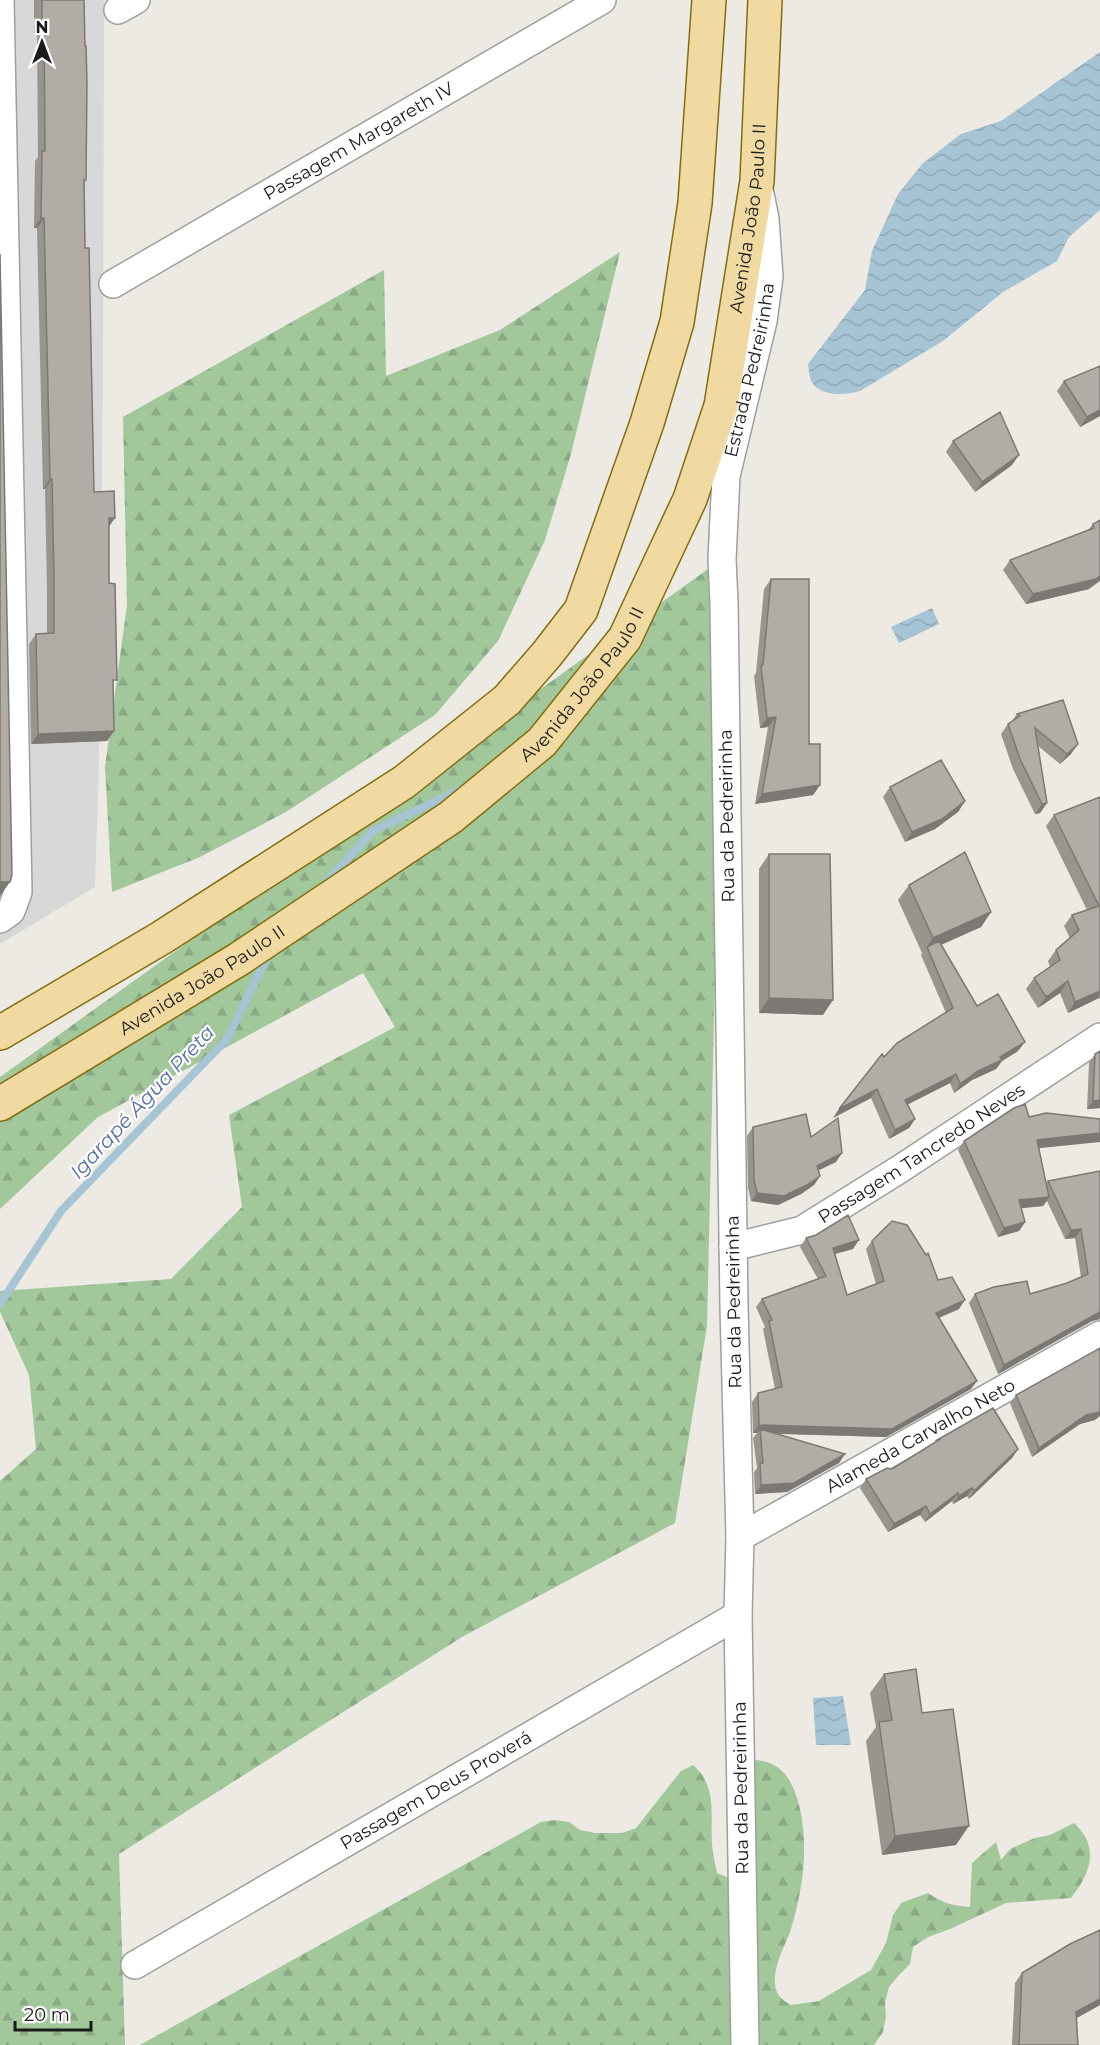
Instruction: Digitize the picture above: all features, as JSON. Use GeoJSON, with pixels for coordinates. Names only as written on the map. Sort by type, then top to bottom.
{"type":"FeatureCollection","features":[{"type":"Feature","properties":{"kind":"main road"},"geometry":{"type":"LineString","coordinates":[[0,1033],[161,938],[404,782],[507,700],[581,610],[647,423],[677,322],[695,203],[708,0]]}},
{"type":"Feature","properties":{"kind":"main road","name":"Avenida João Paulo II"},"geometry":{"type":"LineString","coordinates":[[0,1104],[238,959],[451,817],[542,742],[626,638],[690,499],[720,406],[757,181],[765,0]]}},
{"type":"Feature","properties":{"kind":"street"},"geometry":{"type":"LineString","coordinates":[[0,0],[18,892],[15,905],[0,919]]}},
{"type":"Feature","properties":{"kind":"street","name":"Passagem Margareth IV"},"geometry":{"type":"LineString","coordinates":[[113,284],[602,0]]}},
{"type":"Feature","properties":{"kind":"street","name":"Estrada Pedreirinha"},"geometry":{"type":"LineString","coordinates":[[722,559],[726,476],[762,321],[769,277],[765,219],[757,181]]}},
{"type":"Feature","properties":{"kind":"street","name":"Rua da Pedreirinha"},"geometry":{"type":"LineString","coordinates":[[722,559],[740,1537],[738,1615],[745,2045]]}},
{"type":"Feature","properties":{"kind":"street","name":"Passagem Tancredo Neves"},"geometry":{"type":"LineString","coordinates":[[733,1247],[802,1230],[900,1169],[1100,1037]]}},
{"type":"Feature","properties":{"kind":"street","name":"Alameda Carvalho Neto"},"geometry":{"type":"LineString","coordinates":[[740,1537],[1100,1335]]}},
{"type":"Feature","properties":{"kind":"street","name":"Passagem Deus Proverá"},"geometry":{"type":"LineString","coordinates":[[135,1965],[738,1615]]}},
{"type":"Feature","properties":{"kind":"shaded area"},"geometry":{"type":"Polygon","coordinates":[[[0,0],[104,0],[103,371],[99,763],[95,887],[0,944],[0,0]]]}},
{"type":"Feature","properties":{"kind":"green space"},"geometry":{"type":"Polygon","coordinates":[[[620,252],[571,454],[545,540],[498,641],[435,715],[286,812],[200,857],[112,892],[105,767],[127,605],[123,417],[384,270],[386,376],[500,330],[620,252]]]}},
{"type":"Feature","properties":{"kind":"green space"},"geometry":{"type":"Polygon","coordinates":[[[722,559],[724,576],[707,1326],[675,1523],[462,1637],[119,1854],[125,2045],[0,2045],[0,1481],[36,1449],[29,1375],[0,1312],[0,1291],[171,1279],[242,1207],[229,1115],[395,1027],[363,973],[98,1117],[0,1209],[0,1077],[722,559]]]}},
{"type":"Feature","properties":{"kind":"green space"},"geometry":{"type":"Polygon","coordinates":[[[755,1760],[769,1763],[785,1774],[795,1792],[803,1827],[804,1862],[799,1897],[790,1932],[777,1964],[775,1978],[778,1994],[791,2005],[819,2001],[871,1970],[886,1943],[893,1915],[901,1903],[928,1893],[948,1903],[970,1907],[972,1863],[996,1842],[1001,1860],[1010,1849],[1035,1838],[1050,1835],[1074,1823],[1082,1832],[1090,1851],[1088,1870],[1071,1898],[1006,1903],[928,1937],[913,1947],[910,1964],[889,1987],[885,2002],[886,2017],[883,2032],[874,2045],[140,2045],[541,1822],[555,1820],[569,1822],[580,1830],[595,1833],[622,1833],[636,1828],[681,1771],[693,1765],[701,1773],[709,1792],[712,1812],[712,1845],[717,1873],[729,1878],[743,1766],[755,1760]]]}},
{"type":"Feature","properties":{"kind":"water"},"geometry":{"type":"Polygon","coordinates":[[[1100,52],[1100,210],[1069,237],[1057,261],[1003,292],[943,341],[860,391],[835,394],[817,388],[811,380],[808,364],[865,290],[872,251],[898,194],[923,163],[961,134],[1001,121],[1100,52]]]}},
{"type":"Feature","properties":{"kind":"water"},"geometry":{"type":"Polygon","coordinates":[[[932,608],[939,624],[899,643],[891,627],[932,608]]]}},
{"type":"Feature","properties":{"kind":"water"},"geometry":{"type":"Polygon","coordinates":[[[843,1696],[851,1745],[816,1745],[813,1698],[843,1696]]]}},
{"type":"Feature","properties":{"kind":"building"},"geometry":{"type":"Polygon","coordinates":[[[42,0],[84,0],[87,81],[86,180],[84,180],[85,248],[89,248],[94,492],[114,491],[115,518],[109,518],[109,583],[115,584],[117,680],[113,680],[114,731],[38,734],[36,634],[54,633],[44,218],[41,218],[42,151],[45,151],[42,0]]]}},
{"type":"Feature","properties":{"kind":"building"},"geometry":{"type":"Polygon","coordinates":[[[0,254],[12,875],[10,882],[0,882],[0,254]]]}},
{"type":"Feature","properties":{"kind":"building"},"geometry":{"type":"Polygon","coordinates":[[[1100,366],[1100,410],[1087,417],[1064,381],[1100,366]]]}},
{"type":"Feature","properties":{"kind":"building"},"geometry":{"type":"Polygon","coordinates":[[[1000,412],[1019,455],[982,482],[953,441],[1000,412]]]}},
{"type":"Feature","properties":{"kind":"building"},"geometry":{"type":"Polygon","coordinates":[[[1100,520],[1100,576],[1096,579],[1033,594],[1010,560],[1094,528],[1093,524],[1100,520]]]}},
{"type":"Feature","properties":{"kind":"building"},"geometry":{"type":"Polygon","coordinates":[[[771,579],[809,579],[809,744],[820,744],[820,785],[762,794],[776,717],[767,718],[761,666],[763,665],[771,579]]]}},
{"type":"Feature","properties":{"kind":"building"},"geometry":{"type":"Polygon","coordinates":[[[1063,700],[1078,744],[1067,754],[1035,728],[1047,803],[1042,804],[1020,759],[1008,724],[1020,716],[1017,714],[1063,700]]]}},
{"type":"Feature","properties":{"kind":"building"},"geometry":{"type":"Polygon","coordinates":[[[941,760],[965,801],[942,819],[912,832],[890,787],[941,760]]]}},
{"type":"Feature","properties":{"kind":"building"},"geometry":{"type":"Polygon","coordinates":[[[1100,797],[1100,991],[1075,1002],[1068,981],[1046,997],[1034,978],[1060,960],[1056,950],[1079,930],[1072,915],[1099,906],[1054,815],[1100,797]]]}},
{"type":"Feature","properties":{"kind":"building"},"geometry":{"type":"Polygon","coordinates":[[[965,852],[991,912],[933,938],[909,885],[965,852]]]}},
{"type":"Feature","properties":{"kind":"building"},"geometry":{"type":"Polygon","coordinates":[[[769,854],[830,854],[833,1000],[769,998],[769,854]]]}},
{"type":"Feature","properties":{"kind":"building"},"geometry":{"type":"Polygon","coordinates":[[[939,941],[977,1006],[998,994],[1025,1042],[1000,1057],[1002,1060],[978,1071],[960,1084],[956,1074],[905,1100],[915,1119],[895,1130],[877,1089],[839,1109],[882,1054],[884,1057],[897,1043],[953,1008],[927,947],[939,941]]]}},
{"type":"Feature","properties":{"kind":"building"},"geometry":{"type":"Polygon","coordinates":[[[1100,1051],[1100,1100],[1093,1101],[1095,1054],[1100,1051]]]}},
{"type":"Feature","properties":{"kind":"building"},"geometry":{"type":"Polygon","coordinates":[[[1025,1104],[1029,1117],[1046,1113],[1100,1119],[1100,1133],[1037,1140],[1049,1197],[1019,1200],[1025,1222],[1004,1228],[964,1141],[1014,1108],[1025,1104]]]}},
{"type":"Feature","properties":{"kind":"building"},"geometry":{"type":"Polygon","coordinates":[[[806,1114],[811,1137],[838,1118],[842,1153],[817,1166],[820,1176],[784,1196],[757,1193],[754,1180],[753,1127],[806,1114]]]}},
{"type":"Feature","properties":{"kind":"building"},"geometry":{"type":"Polygon","coordinates":[[[1100,1171],[1100,1312],[1004,1365],[975,1294],[994,1287],[1027,1281],[1030,1294],[1088,1274],[1081,1229],[1071,1230],[1048,1181],[1100,1171]]]}},
{"type":"Feature","properties":{"kind":"building"},"geometry":{"type":"Polygon","coordinates":[[[848,1215],[859,1240],[833,1248],[847,1295],[884,1281],[872,1241],[892,1221],[907,1225],[926,1255],[928,1253],[938,1280],[952,1277],[965,1300],[936,1313],[977,1381],[892,1429],[759,1425],[758,1393],[782,1387],[769,1321],[772,1320],[762,1299],[826,1276],[806,1238],[816,1235],[848,1215]]]}},
{"type":"Feature","properties":{"kind":"building"},"geometry":{"type":"Polygon","coordinates":[[[1100,1348],[1100,1412],[1086,1415],[1039,1448],[1016,1395],[1100,1348]]]}},
{"type":"Feature","properties":{"kind":"building"},"geometry":{"type":"Polygon","coordinates":[[[993,1408],[1018,1449],[974,1491],[972,1488],[959,1496],[958,1493],[930,1514],[926,1506],[894,1524],[866,1479],[887,1468],[892,1469],[993,1408]]]}},
{"type":"Feature","properties":{"kind":"building"},"geometry":{"type":"Polygon","coordinates":[[[760,1429],[845,1454],[794,1483],[761,1485],[760,1463],[763,1463],[760,1429]]]}},
{"type":"Feature","properties":{"kind":"building"},"geometry":{"type":"Polygon","coordinates":[[[916,1669],[922,1713],[953,1709],[969,1826],[895,1836],[879,1722],[892,1720],[884,1674],[916,1669]]]}},
{"type":"Feature","properties":{"kind":"building"},"geometry":{"type":"Polygon","coordinates":[[[1100,1930],[1100,1999],[1076,2012],[1078,2045],[1019,2045],[1022,1973],[1070,1944],[1100,1930]]]}},
{"type":"Feature","properties":{"kind":"waterway","name":"Igarapé Água Preta"},"geometry":{"type":"LineString","coordinates":[[323,886],[373,831],[463,788]]}},
{"type":"Feature","properties":{"kind":"waterway","name":"Igarapé Água Preta"},"geometry":{"type":"LineString","coordinates":[[0,1304],[61,1211],[227,1039],[269,953]]}}]}
